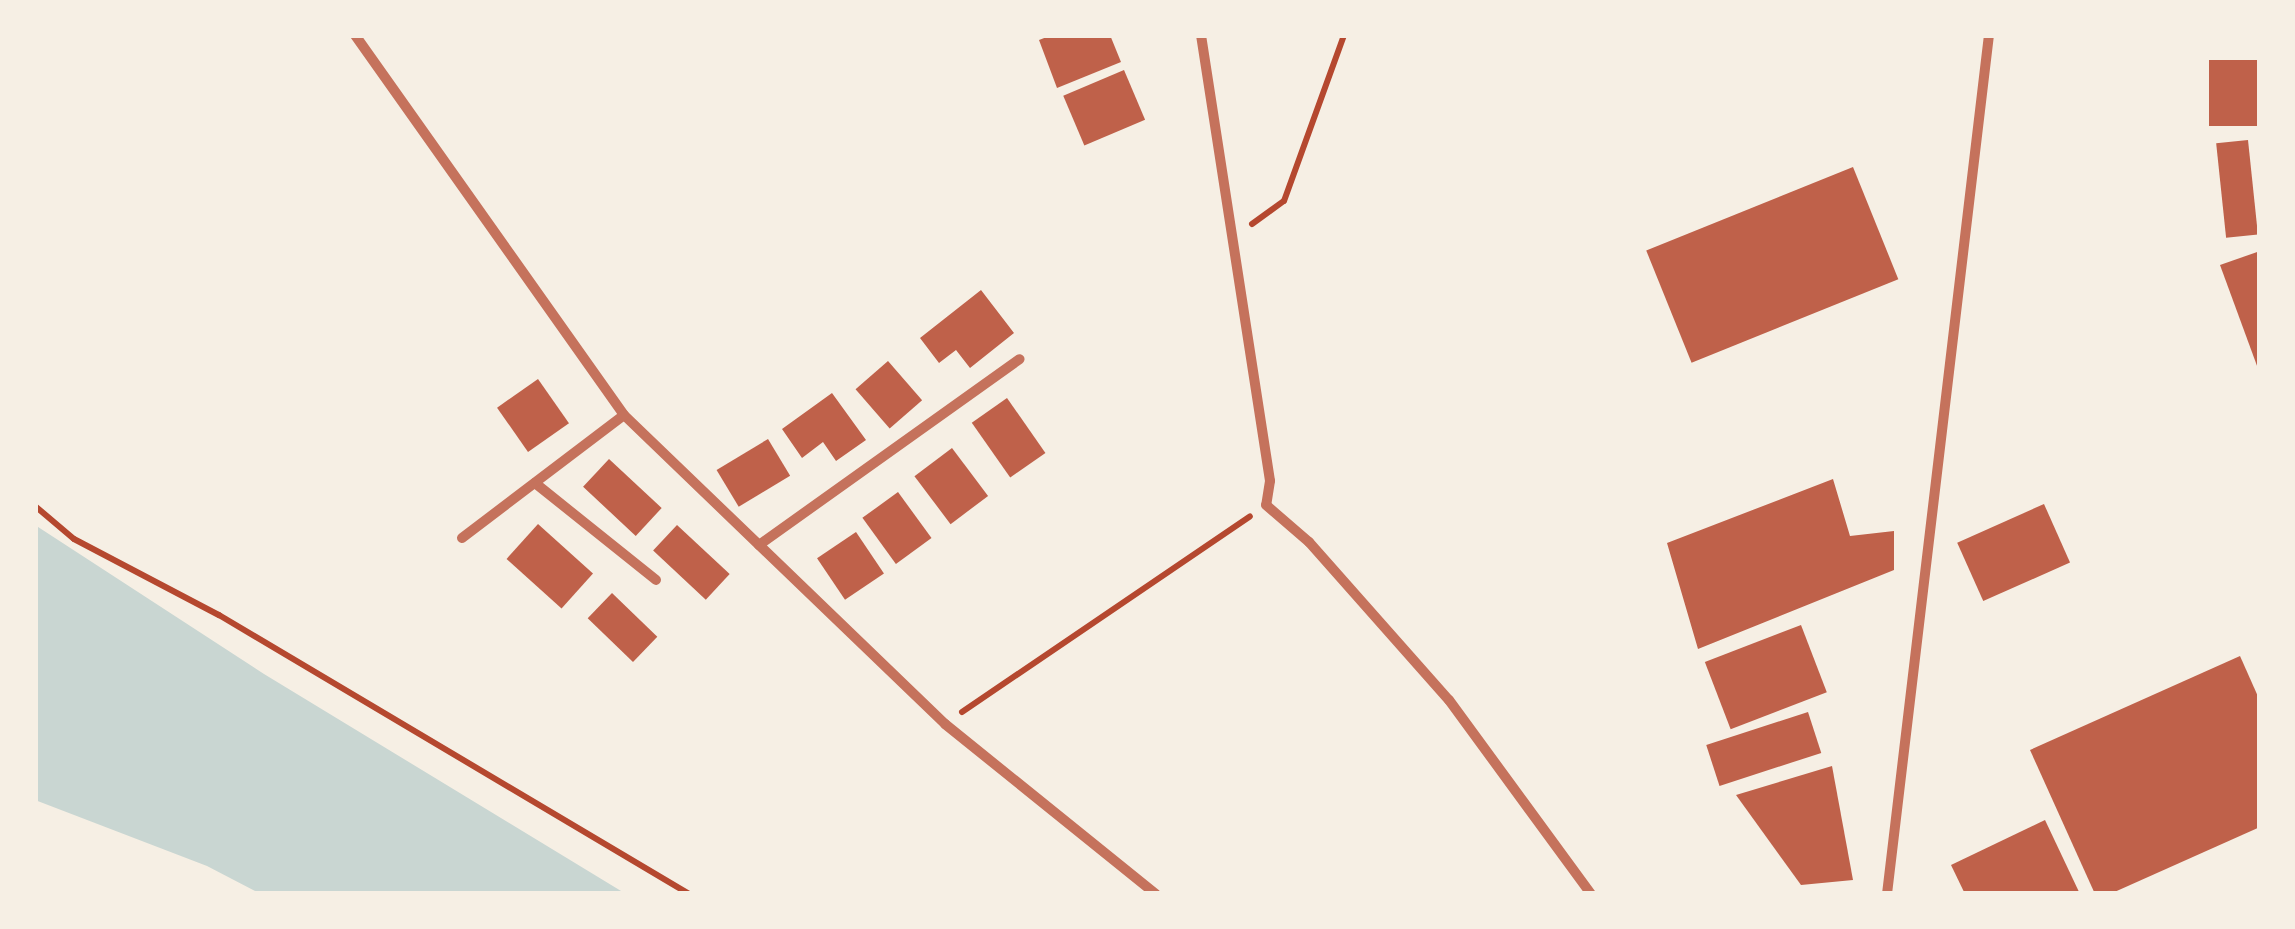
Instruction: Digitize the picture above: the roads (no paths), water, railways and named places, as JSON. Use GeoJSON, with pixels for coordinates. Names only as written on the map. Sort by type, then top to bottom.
{"type":"FeatureCollection","features":[{"type":"Feature","properties":{"kind":"street"},"geometry":{"type":"LineString","coordinates":[[355,35],[624,415],[945,724],[1156,894]]}},
{"type":"Feature","properties":{"kind":"street"},"geometry":{"type":"LineString","coordinates":[[1200,35],[1270,481],[1266,505],[1309,542],[1448,700],[1592,894]]}},
{"type":"Feature","properties":{"kind":"street"},"geometry":{"type":"LineString","coordinates":[[1887,894],[1989,35]]}},
{"type":"Feature","properties":{"kind":"street"},"geometry":{"type":"LineString","coordinates":[[759,545],[1020,359]]}},
{"type":"Feature","properties":{"kind":"street"},"geometry":{"type":"LineString","coordinates":[[462,538],[624,415]]}},
{"type":"Feature","properties":{"kind":"street"},"geometry":{"type":"LineString","coordinates":[[535,482],[656,580]]}}]}
